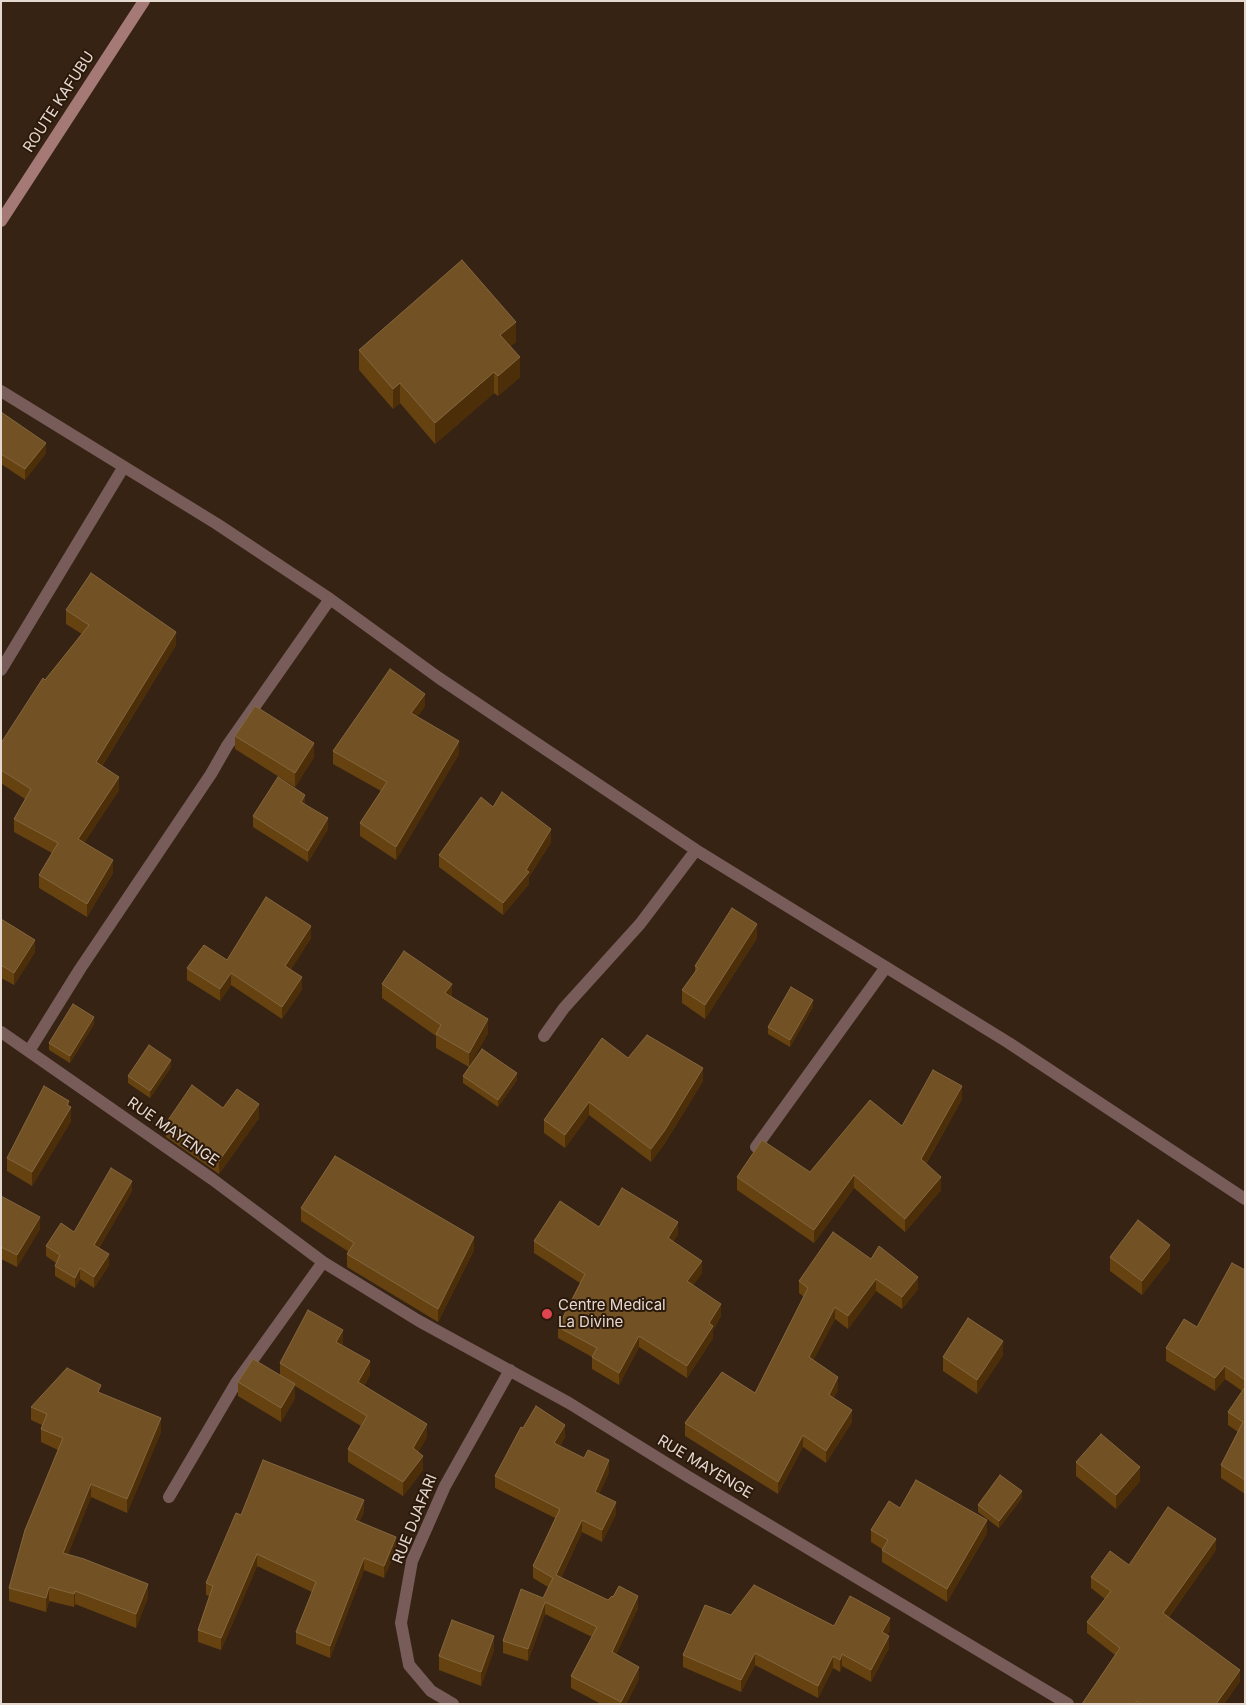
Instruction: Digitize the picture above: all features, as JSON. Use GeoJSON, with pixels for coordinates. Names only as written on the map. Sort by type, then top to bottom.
{"type":"FeatureCollection","features":[{"type":"Feature","properties":{"kind":"main road","name":"ROUTE KAFUBU"},"geometry":{"type":"LineString","coordinates":[[1,221],[144,1]]}},
{"type":"Feature","properties":{"kind":"street"},"geometry":{"type":"LineString","coordinates":[[1,392],[217,524],[330,599],[439,678],[696,850],[1009,1043],[1245,1199]]}},
{"type":"Feature","properties":{"kind":"street"},"geometry":{"type":"LineString","coordinates":[[1,670],[123,468]]}},
{"type":"Feature","properties":{"kind":"street"},"geometry":{"type":"LineString","coordinates":[[29,1051],[91,953],[211,774],[226,746],[330,599]]}},
{"type":"Feature","properties":{"kind":"street"},"geometry":{"type":"LineString","coordinates":[[544,1036],[564,1008],[640,924],[696,850]]}},
{"type":"Feature","properties":{"kind":"street"},"geometry":{"type":"LineString","coordinates":[[756,1147],[886,967]]}},
{"type":"Feature","properties":{"kind":"street","name":"RUE MAYENGE"},"geometry":{"type":"LineString","coordinates":[[1,1032],[212,1179],[323,1262],[419,1320],[569,1403],[695,1481],[1068,1704]]}},
{"type":"Feature","properties":{"kind":"street"},"geometry":{"type":"LineString","coordinates":[[169,1497],[236,1383],[323,1262]]}},
{"type":"Feature","properties":{"kind":"street","name":"RUE DJAFARI"},"geometry":{"type":"LineString","coordinates":[[453,1704],[431,1691],[409,1664],[401,1623],[404,1605],[412,1561],[445,1486],[510,1370]]}},
{"type":"Feature","properties":{"kind":"building"},"geometry":{"type":"Polygon","coordinates":[[[462,260],[516,322],[500,335],[520,357],[498,376],[494,372],[435,423],[400,383],[393,389],[359,350],[462,260]]]}},
{"type":"Feature","properties":{"kind":"building"},"geometry":{"type":"Polygon","coordinates":[[[1,412],[46,443],[25,469],[1,454],[1,412]]]}},
{"type":"Feature","properties":{"kind":"building"},"geometry":{"type":"Polygon","coordinates":[[[91,573],[176,632],[96,762],[119,777],[78,839],[113,860],[87,904],[39,875],[58,843],[14,819],[31,789],[1,770],[1,743],[43,678],[45,680],[89,625],[66,610],[91,573]]]}},
{"type":"Feature","properties":{"kind":"building"},"geometry":{"type":"Polygon","coordinates":[[[390,669],[425,694],[411,713],[459,741],[396,847],[360,823],[387,782],[333,751],[390,669]]]}},
{"type":"Feature","properties":{"kind":"building"},"geometry":{"type":"Polygon","coordinates":[[[255,706],[314,743],[295,773],[235,736],[255,706]]]}},
{"type":"Feature","properties":{"kind":"building"},"geometry":{"type":"Polygon","coordinates":[[[278,777],[305,795],[301,802],[328,818],[308,851],[253,816],[278,777]]]}},
{"type":"Feature","properties":{"kind":"building"},"geometry":{"type":"Polygon","coordinates":[[[502,792],[551,829],[526,870],[529,872],[503,903],[439,855],[481,797],[493,807],[502,792]]]}},
{"type":"Feature","properties":{"kind":"building"},"geometry":{"type":"Polygon","coordinates":[[[266,897],[311,926],[285,966],[302,977],[282,1007],[231,973],[220,989],[187,968],[204,945],[227,960],[266,897]]]}},
{"type":"Feature","properties":{"kind":"building"},"geometry":{"type":"Polygon","coordinates":[[[732,908],[757,924],[705,1005],[682,990],[698,968],[695,966],[732,908]]]}},
{"type":"Feature","properties":{"kind":"building"},"geometry":{"type":"Polygon","coordinates":[[[1,919],[35,940],[14,973],[1,965],[1,919]]]}},
{"type":"Feature","properties":{"kind":"building"},"geometry":{"type":"Polygon","coordinates":[[[404,951],[452,984],[445,993],[488,1019],[469,1053],[436,1034],[441,1025],[382,984],[404,951]]]}},
{"type":"Feature","properties":{"kind":"building"},"geometry":{"type":"Polygon","coordinates":[[[791,987],[813,1000],[790,1040],[768,1027],[791,987]]]}},
{"type":"Feature","properties":{"kind":"building"},"geometry":{"type":"Polygon","coordinates":[[[73,1004],[94,1017],[70,1056],[49,1043],[73,1004]]]}},
{"type":"Feature","properties":{"kind":"building"},"geometry":{"type":"Polygon","coordinates":[[[647,1035],[703,1068],[665,1130],[651,1149],[589,1102],[565,1135],[544,1120],[602,1038],[628,1058],[647,1035]]]}},
{"type":"Feature","properties":{"kind":"building"},"geometry":{"type":"Polygon","coordinates":[[[149,1045],[171,1060],[150,1091],[128,1076],[149,1045]]]}},
{"type":"Feature","properties":{"kind":"building"},"geometry":{"type":"Polygon","coordinates":[[[482,1049],[517,1073],[498,1100],[463,1076],[482,1049]]]}},
{"type":"Feature","properties":{"kind":"building"},"geometry":{"type":"Polygon","coordinates":[[[933,1070],[962,1086],[921,1159],[941,1177],[905,1219],[854,1175],[814,1230],[737,1177],[762,1140],[810,1172],[870,1100],[902,1126],[933,1070]]]}},
{"type":"Feature","properties":{"kind":"building"},"geometry":{"type":"Polygon","coordinates":[[[192,1085],[223,1108],[237,1089],[259,1104],[219,1161],[166,1123],[192,1085]]]}},
{"type":"Feature","properties":{"kind":"building"},"geometry":{"type":"Polygon","coordinates":[[[44,1086],[69,1101],[67,1105],[71,1107],[32,1172],[7,1158],[44,1086]]]}},
{"type":"Feature","properties":{"kind":"building"},"geometry":{"type":"Polygon","coordinates":[[[335,1156],[474,1237],[438,1309],[347,1254],[354,1243],[301,1208],[335,1156]]]}},
{"type":"Feature","properties":{"kind":"building"},"geometry":{"type":"Polygon","coordinates":[[[111,1168],[132,1181],[94,1245],[109,1254],[94,1277],[80,1268],[75,1278],[55,1266],[60,1255],[46,1246],[61,1223],[74,1232],[111,1168]]]}},
{"type":"Feature","properties":{"kind":"building"},"geometry":{"type":"Polygon","coordinates":[[[622,1188],[678,1222],[668,1238],[702,1261],[687,1281],[721,1304],[709,1323],[713,1326],[687,1366],[639,1336],[619,1373],[592,1357],[597,1348],[558,1327],[585,1274],[534,1241],[560,1201],[599,1227],[622,1188]]]}},
{"type":"Feature","properties":{"kind":"building"},"geometry":{"type":"Polygon","coordinates":[[[1,1196],[40,1217],[17,1255],[1,1247],[1,1196]]]}},
{"type":"Feature","properties":{"kind":"building"},"geometry":{"type":"Polygon","coordinates":[[[1138,1220],[1170,1245],[1142,1281],[1110,1257],[1138,1220]]]}},
{"type":"Feature","properties":{"kind":"building"},"geometry":{"type":"Polygon","coordinates":[[[833,1232],[871,1259],[879,1246],[918,1277],[902,1297],[876,1279],[848,1316],[835,1307],[809,1357],[838,1377],[829,1395],[852,1410],[826,1451],[803,1435],[778,1482],[685,1423],[722,1372],[755,1393],[808,1288],[799,1281],[833,1232]]]}},
{"type":"Feature","properties":{"kind":"building"},"geometry":{"type":"Polygon","coordinates":[[[1232,1263],[1245,1270],[1245,1380],[1225,1366],[1215,1378],[1166,1348],[1184,1319],[1197,1327],[1232,1263]]]}},
{"type":"Feature","properties":{"kind":"building"},"geometry":{"type":"Polygon","coordinates":[[[308,1310],[343,1330],[336,1342],[370,1361],[358,1382],[427,1424],[413,1448],[423,1456],[403,1482],[348,1449],[367,1416],[280,1363],[308,1310]]]}},
{"type":"Feature","properties":{"kind":"building"},"geometry":{"type":"Polygon","coordinates":[[[968,1318],[1003,1341],[977,1380],[943,1357],[968,1318]]]}},
{"type":"Feature","properties":{"kind":"building"},"geometry":{"type":"Polygon","coordinates":[[[253,1359],[295,1384],[281,1408],[238,1382],[253,1359]]]}},
{"type":"Feature","properties":{"kind":"building"},"geometry":{"type":"Polygon","coordinates":[[[67,1368],[101,1385],[98,1392],[161,1418],[127,1499],[91,1484],[63,1553],[84,1559],[148,1584],[136,1614],[75,1591],[74,1594],[49,1587],[46,1598],[9,1588],[25,1530],[63,1438],[41,1429],[47,1414],[31,1407],[67,1368]]]}},
{"type":"Feature","properties":{"kind":"building"},"geometry":{"type":"Polygon","coordinates":[[[1245,1387],[1245,1480],[1221,1465],[1243,1422],[1228,1412],[1245,1387]]]}},
{"type":"Feature","properties":{"kind":"building"},"geometry":{"type":"Polygon","coordinates":[[[536,1406],[565,1425],[554,1443],[584,1458],[588,1450],[609,1460],[595,1492],[616,1502],[602,1530],[582,1520],[556,1575],[608,1600],[613,1597],[619,1586],[638,1596],[612,1652],[639,1667],[621,1702],[571,1676],[597,1627],[545,1602],[528,1649],[503,1641],[521,1589],[543,1598],[553,1578],[533,1566],[560,1509],[495,1476],[521,1427],[523,1428],[536,1406]]]}},
{"type":"Feature","properties":{"kind":"building"},"geometry":{"type":"Polygon","coordinates":[[[1101,1434],[1140,1467],[1116,1495],[1076,1462],[1101,1434]]]}},
{"type":"Feature","properties":{"kind":"building"},"geometry":{"type":"Polygon","coordinates":[[[263,1460],[364,1500],[355,1520],[396,1537],[384,1566],[364,1558],[330,1646],[296,1632],[316,1582],[257,1554],[221,1638],[198,1630],[213,1586],[206,1583],[236,1513],[241,1515],[263,1460]]]}},
{"type":"Feature","properties":{"kind":"building"},"geometry":{"type":"Polygon","coordinates":[[[1000,1475],[1022,1491],[999,1521],[978,1505],[1000,1475]]]}},
{"type":"Feature","properties":{"kind":"building"},"geometry":{"type":"Polygon","coordinates":[[[916,1480],[987,1520],[947,1589],[882,1550],[888,1540],[871,1530],[889,1501],[900,1508],[916,1480]]]}},
{"type":"Feature","properties":{"kind":"building"},"geometry":{"type":"Polygon","coordinates":[[[1168,1507],[1216,1539],[1163,1613],[1240,1670],[1216,1704],[1141,1704],[1137,1701],[1135,1704],[1082,1704],[1120,1648],[1087,1622],[1111,1591],[1091,1577],[1110,1551],[1129,1565],[1168,1507]]]}},
{"type":"Feature","properties":{"kind":"building"},"geometry":{"type":"Polygon","coordinates":[[[754,1585],[834,1626],[850,1596],[890,1618],[882,1632],[889,1636],[871,1670],[842,1654],[840,1660],[833,1656],[818,1686],[755,1653],[741,1680],[683,1655],[705,1605],[731,1615],[754,1585]]]}},
{"type":"Feature","properties":{"kind":"building"},"geometry":{"type":"Polygon","coordinates":[[[452,1620],[494,1636],[481,1672],[439,1656],[452,1620]]]}},
{"type":"Feature","properties":{"kind":"place","name":"Centre Medical La Divine"},"geometry":{"type":"Point","coordinates":[547,1314]}}]}
